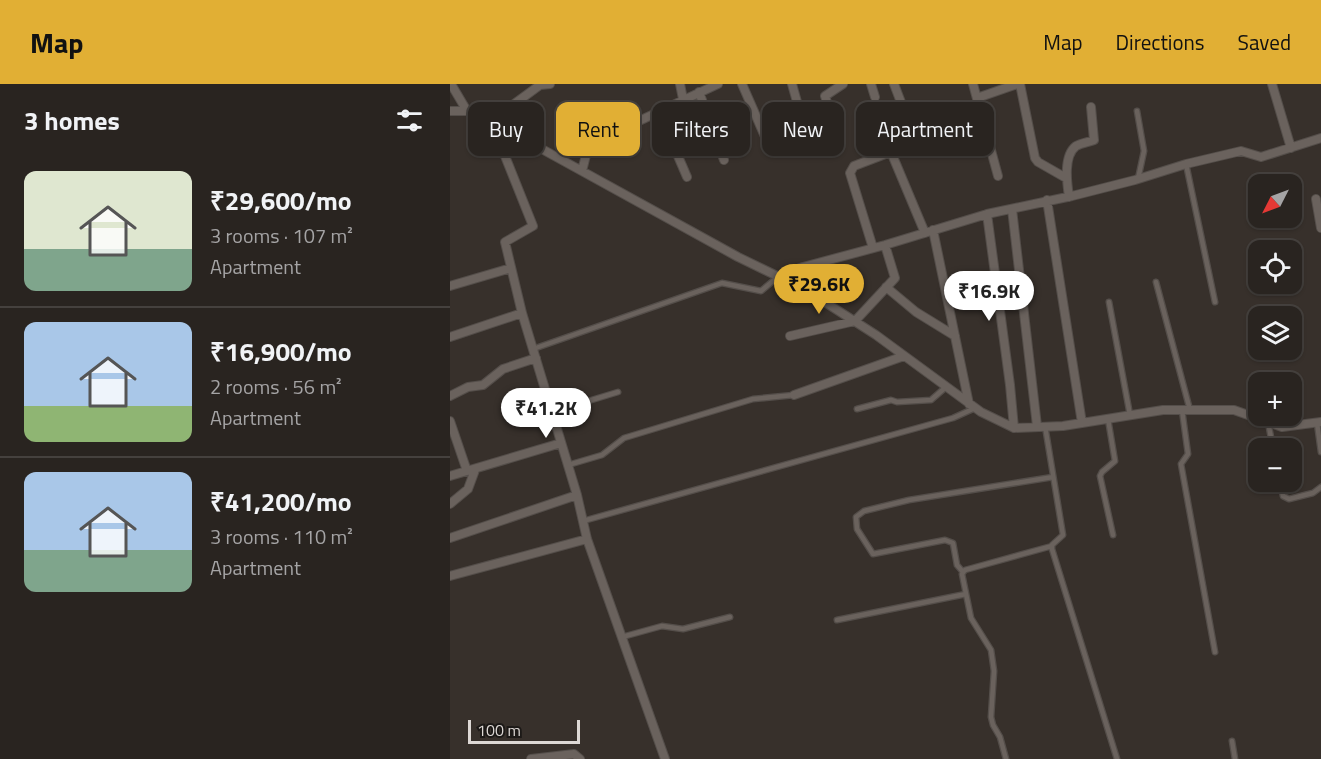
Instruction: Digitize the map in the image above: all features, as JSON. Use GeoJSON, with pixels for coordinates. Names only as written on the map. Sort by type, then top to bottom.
{"type":"FeatureCollection","features":[{"type":"Feature","properties":{"kind":"street"},"geometry":{"type":"LineString","coordinates":[[450,111],[466,111],[451,84]]}},
{"type":"Feature","properties":{"kind":"street"},"geometry":{"type":"LineString","coordinates":[[517,102],[540,85],[550,84]]}},
{"type":"Feature","properties":{"kind":"street"},"geometry":{"type":"LineString","coordinates":[[680,84],[682,99]]}},
{"type":"Feature","properties":{"kind":"street"},"geometry":{"type":"LineString","coordinates":[[677,102],[718,84]]}},
{"type":"Feature","properties":{"kind":"street"},"geometry":{"type":"LineString","coordinates":[[742,84],[762,130]]}},
{"type":"Feature","properties":{"kind":"street"},"geometry":{"type":"LineString","coordinates":[[792,84],[797,102]]}},
{"type":"Feature","properties":{"kind":"street"},"geometry":{"type":"LineString","coordinates":[[827,102],[825,96],[843,84]]}},
{"type":"Feature","properties":{"kind":"street"},"geometry":{"type":"LineString","coordinates":[[871,84],[875,97]]}},
{"type":"Feature","properties":{"kind":"street"},"geometry":{"type":"LineString","coordinates":[[894,84],[901,102]]}},
{"type":"Feature","properties":{"kind":"street"},"geometry":{"type":"LineString","coordinates":[[973,84],[998,176]]}},
{"type":"Feature","properties":{"kind":"street"},"geometry":{"type":"LineString","coordinates":[[977,99],[1019,84],[1035,158],[1066,178]]}},
{"type":"Feature","properties":{"kind":"street"},"geometry":{"type":"LineString","coordinates":[[1272,84],[1291,148]]}},
{"type":"Feature","properties":{"kind":"street"},"geometry":{"type":"LineString","coordinates":[[699,92],[724,160]]}},
{"type":"Feature","properties":{"kind":"street"},"geometry":{"type":"LineString","coordinates":[[1069,197],[1066,168],[1074,148],[1094,140],[1091,107]]}},
{"type":"Feature","properties":{"kind":"street"},"geometry":{"type":"LineString","coordinates":[[582,171],[587,151],[592,143],[652,115]]}},
{"type":"Feature","properties":{"kind":"street"},"geometry":{"type":"LineString","coordinates":[[779,276],[987,214],[1069,197],[1241,151],[1261,157],[1321,138]]}},
{"type":"Feature","properties":{"kind":"street"},"geometry":{"type":"LineString","coordinates":[[544,149],[738,256],[807,290],[855,321],[972,406],[1014,428],[1082,423],[1163,410],[1234,410],[1248,415]]}},
{"type":"Feature","properties":{"kind":"street"},"geometry":{"type":"LineString","coordinates":[[505,156],[533,226],[505,242],[522,313],[577,495],[587,539],[664,759]]}},
{"type":"Feature","properties":{"kind":"street"},"geometry":{"type":"LineString","coordinates":[[678,156],[687,177]]}},
{"type":"Feature","properties":{"kind":"street"},"geometry":{"type":"LineString","coordinates":[[873,248],[850,177],[854,166],[880,156]]}},
{"type":"Feature","properties":{"kind":"street"},"geometry":{"type":"LineString","coordinates":[[893,156],[929,231],[972,406]]}},
{"type":"Feature","properties":{"kind":"street"},"geometry":{"type":"LineString","coordinates":[[1316,199],[1321,228]]}},
{"type":"Feature","properties":{"kind":"street"},"geometry":{"type":"LineString","coordinates":[[1047,200],[1082,423]]}},
{"type":"Feature","properties":{"kind":"street"},"geometry":{"type":"LineString","coordinates":[[1012,209],[1041,426]]}},
{"type":"Feature","properties":{"kind":"street"},"geometry":{"type":"LineString","coordinates":[[987,214],[1014,428]]}},
{"type":"Feature","properties":{"kind":"street"},"geometry":{"type":"LineString","coordinates":[[790,336],[855,321],[895,278],[885,245]]}},
{"type":"Feature","properties":{"kind":"street"},"geometry":{"type":"LineString","coordinates":[[450,286],[511,268]]}},
{"type":"Feature","properties":{"kind":"street"},"geometry":{"type":"LineString","coordinates":[[886,287],[916,312],[955,336]]}},
{"type":"Feature","properties":{"kind":"street"},"geometry":{"type":"LineString","coordinates":[[450,337],[522,313]]}},
{"type":"Feature","properties":{"kind":"street"},"geometry":{"type":"LineString","coordinates":[[450,396],[468,387],[483,385],[503,369],[535,354]]}},
{"type":"Feature","properties":{"kind":"street"},"geometry":{"type":"LineString","coordinates":[[794,394],[904,356]]}},
{"type":"Feature","properties":{"kind":"street"},"geometry":{"type":"LineString","coordinates":[[450,421],[452,435],[471,471],[468,489],[450,504]]}},
{"type":"Feature","properties":{"kind":"street"},"geometry":{"type":"LineString","coordinates":[[1302,425],[1319,423]]}},
{"type":"Feature","properties":{"kind":"street"},"geometry":{"type":"LineString","coordinates":[[450,476],[561,443]]}},
{"type":"Feature","properties":{"kind":"street"},"geometry":{"type":"LineString","coordinates":[[450,538],[577,495]]}},
{"type":"Feature","properties":{"kind":"street"},"geometry":{"type":"LineString","coordinates":[[450,576],[587,539]]}},
{"type":"Feature","properties":{"kind":"street"},"geometry":{"type":"LineString","coordinates":[[531,759],[574,754],[580,759]]}},
{"type":"Feature","properties":{"kind":"lane"},"geometry":{"type":"LineString","coordinates":[[1137,111],[1144,151],[1138,179]]}},
{"type":"Feature","properties":{"kind":"lane"},"geometry":{"type":"LineString","coordinates":[[1186,164],[1215,302]]}},
{"type":"Feature","properties":{"kind":"lane"},"geometry":{"type":"LineString","coordinates":[[535,354],[722,283],[761,291],[779,276]]}},
{"type":"Feature","properties":{"kind":"lane"},"geometry":{"type":"LineString","coordinates":[[1156,282],[1186,410],[1188,454],[1180,464],[1215,652]]}},
{"type":"Feature","properties":{"kind":"lane"},"geometry":{"type":"LineString","coordinates":[[1109,302],[1130,416]]}},
{"type":"Feature","properties":{"kind":"lane"},"geometry":{"type":"LineString","coordinates":[[857,409],[890,400],[897,402],[930,401],[946,387]]}},
{"type":"Feature","properties":{"kind":"lane"},"geometry":{"type":"LineString","coordinates":[[552,412],[618,392]]}},
{"type":"Feature","properties":{"kind":"lane"},"geometry":{"type":"LineString","coordinates":[[568,465],[602,455],[624,438],[753,399],[794,394]]}},
{"type":"Feature","properties":{"kind":"lane"},"geometry":{"type":"LineString","coordinates":[[583,521],[953,418],[972,406]]}},
{"type":"Feature","properties":{"kind":"lane"},"geometry":{"type":"LineString","coordinates":[[1108,419],[1115,461],[1101,472],[1100,476],[1113,535]]}},
{"type":"Feature","properties":{"kind":"lane"},"geometry":{"type":"LineString","coordinates":[[1319,423],[1321,452]]}},
{"type":"Feature","properties":{"kind":"lane"},"geometry":{"type":"LineString","coordinates":[[963,572],[1052,546],[1063,535],[1041,426]]}},
{"type":"Feature","properties":{"kind":"lane"},"geometry":{"type":"LineString","coordinates":[[1006,759],[991,717],[994,671],[991,650],[971,618],[962,577],[963,572],[957,565],[953,543],[945,540],[873,554],[857,529],[857,516],[864,511],[909,500],[1053,477]]}},
{"type":"Feature","properties":{"kind":"lane"},"geometry":{"type":"LineString","coordinates":[[1282,492],[1288,500],[1312,493],[1321,487]]}},
{"type":"Feature","properties":{"kind":"lane"},"geometry":{"type":"LineString","coordinates":[[1052,546],[1117,759]]}},
{"type":"Feature","properties":{"kind":"lane"},"geometry":{"type":"LineString","coordinates":[[837,620],[966,594]]}},
{"type":"Feature","properties":{"kind":"lane"},"geometry":{"type":"LineString","coordinates":[[622,637],[662,626],[683,629],[730,617]]}},
{"type":"Feature","properties":{"kind":"lane"},"geometry":{"type":"LineString","coordinates":[[1232,741],[1235,759]]}}]}
